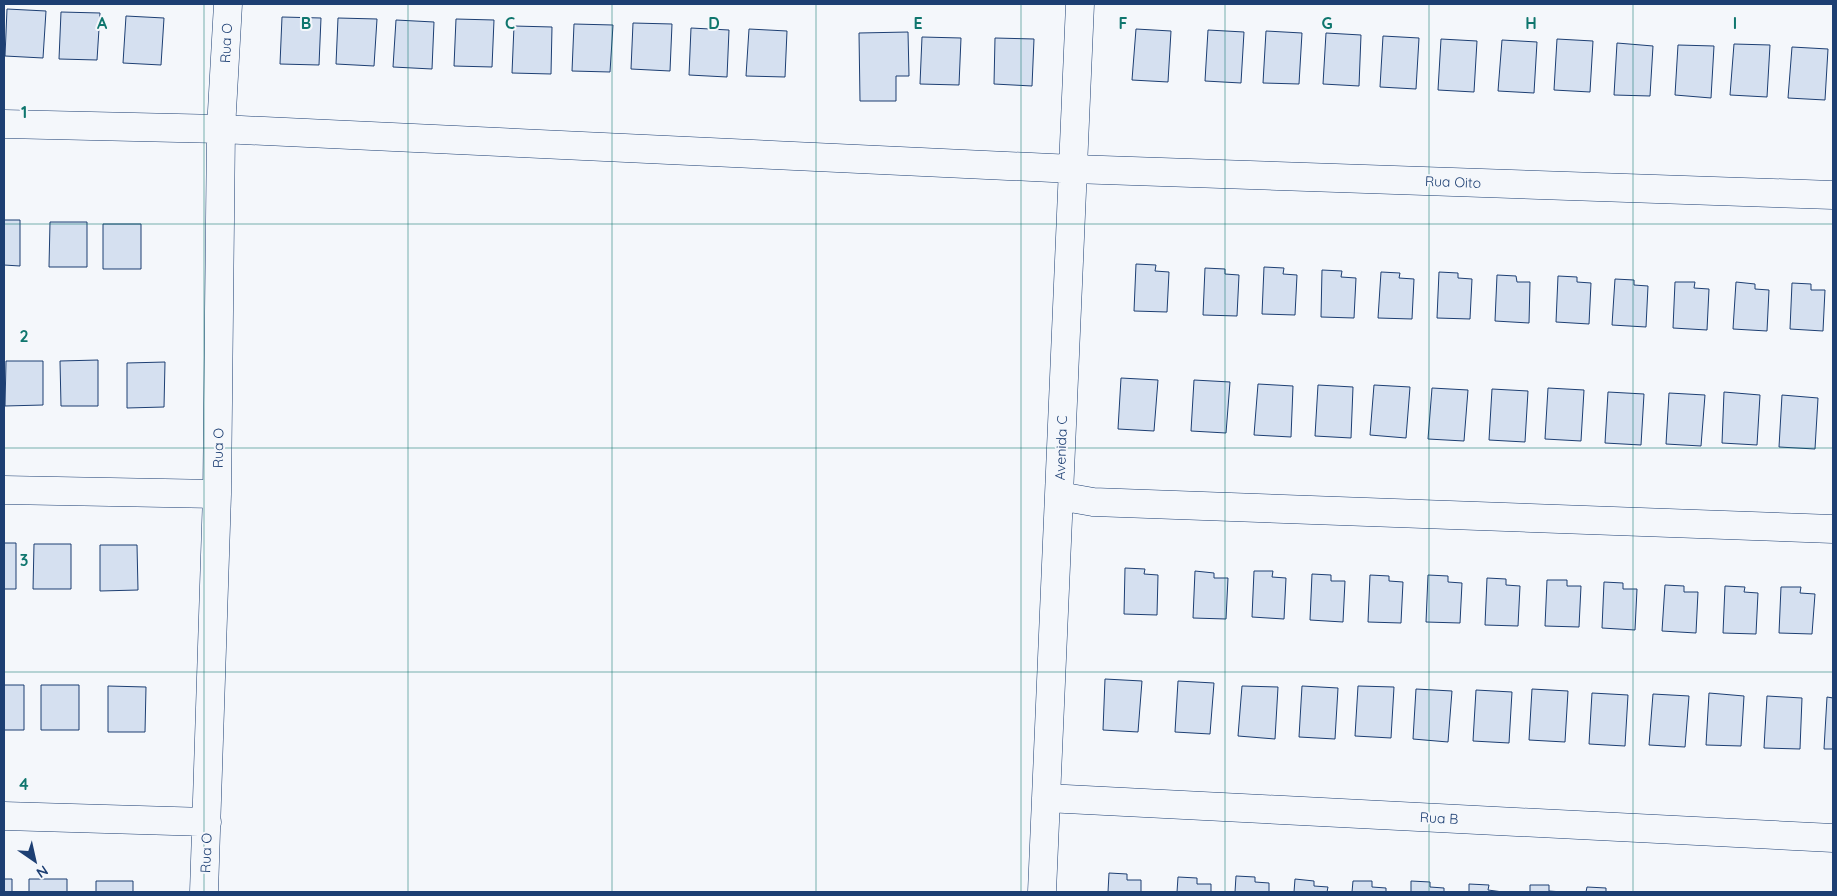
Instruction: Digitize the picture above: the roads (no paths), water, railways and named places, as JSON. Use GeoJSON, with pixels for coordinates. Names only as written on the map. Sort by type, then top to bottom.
{"type":"FeatureCollection","features":[{"type":"Feature","properties":{"kind":"street","name":"Rua O"},"geometry":{"type":"LineString","coordinates":[[204,892],[217,494],[221,129],[228,4]]}},
{"type":"Feature","properties":{"kind":"street","name":"Avenida C"},"geometry":{"type":"LineString","coordinates":[[1042,892],[1080,4]]}},
{"type":"Feature","properties":{"kind":"street","name":"Rua Oito"},"geometry":{"type":"LineString","coordinates":[[4,124],[221,129],[1073,169],[1833,195]]}},
{"type":"Feature","properties":{"kind":"street"},"geometry":{"type":"LineString","coordinates":[[4,490],[217,494]]}},
{"type":"Feature","properties":{"kind":"street"},"geometry":{"type":"LineString","coordinates":[[1059,496],[1093,502],[1833,529]]}},
{"type":"Feature","properties":{"kind":"street","name":"Rua B"},"geometry":{"type":"LineString","coordinates":[[1046,798],[1833,838]]}},
{"type":"Feature","properties":{"kind":"street"},"geometry":{"type":"LineString","coordinates":[[4,816],[207,822]]}}]}
